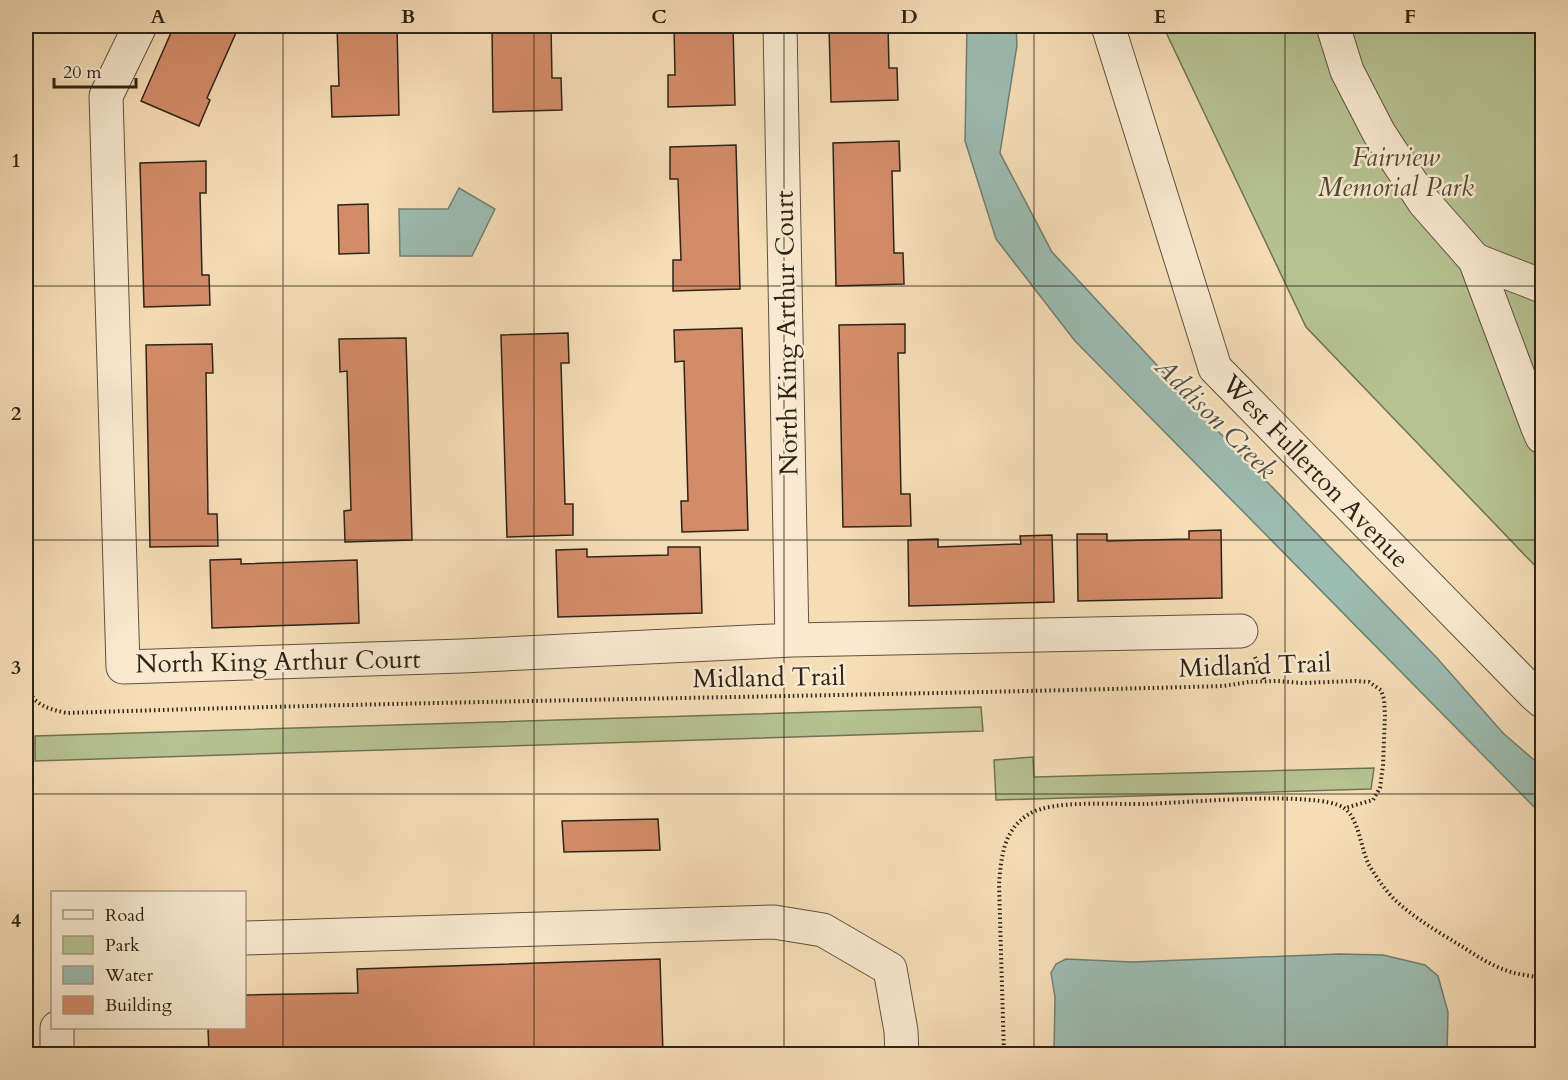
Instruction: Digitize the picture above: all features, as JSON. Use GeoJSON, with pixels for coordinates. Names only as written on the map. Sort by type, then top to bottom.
{"type":"FeatureCollection","features":[{"type":"Feature","properties":{"kind":"street","name":"North King Arthur Court"},"geometry":{"type":"LineString","coordinates":[[780,26],[792,640]]}},
{"type":"Feature","properties":{"kind":"street","name":"West Fullerton Avenue"},"geometry":{"type":"LineString","coordinates":[[1108,26],[1215,368],[1542,701]]}},
{"type":"Feature","properties":{"kind":"street"},"geometry":{"type":"LineString","coordinates":[[1333,26],[1347,71],[1379,133],[1424,202],[1475,260],[1542,437]]}},
{"type":"Feature","properties":{"kind":"street","name":"North King Arthur Court"},"geometry":{"type":"LineString","coordinates":[[130,35],[106,96],[123,666],[462,656],[792,640],[1241,631]]}},
{"type":"Feature","properties":{"kind":"street"},"geometry":{"type":"LineString","coordinates":[[1475,260],[1542,286]]}},
{"type":"Feature","properties":{"kind":"street"},"geometry":{"type":"LineString","coordinates":[[246,938],[774,922],[823,930],[890,969],[901,1031],[902,1054]]}},
{"type":"Feature","properties":{"kind":"street"},"geometry":{"type":"LineString","coordinates":[[57,1029],[57,1054]]}},
{"type":"Feature","properties":{"kind":"path","name":"Midland Trail"},"geometry":{"type":"LineString","coordinates":[[26,685],[36,702],[49,710],[67,713],[1223,686],[1249,681],[1369,682],[1381,690],[1384,699],[1385,731],[1380,788],[1373,800],[1345,808]]}},
{"type":"Feature","properties":{"kind":"path"},"geometry":{"type":"LineString","coordinates":[[1004,1054],[999,885],[1001,860],[1006,839],[1018,822],[1031,813],[1049,807],[1275,799],[1330,802],[1345,808],[1354,821],[1368,863],[1384,888],[1402,906],[1484,960],[1510,972],[1542,978]]}},
{"type":"Feature","properties":{"kind":"green space","name":"Fairview Memorial Park"},"geometry":{"type":"Polygon","coordinates":[[[1163,26],[1542,26],[1542,573],[1306,327],[1163,26]]]}},
{"type":"Feature","properties":{"kind":"green space"},"geometry":{"type":"Polygon","coordinates":[[[981,707],[983,731],[35,761],[35,736],[981,707]]]}},
{"type":"Feature","properties":{"kind":"green space"},"geometry":{"type":"Polygon","coordinates":[[[1033,757],[1034,777],[1374,768],[1371,789],[996,800],[994,760],[1033,757]]]}},
{"type":"Feature","properties":{"kind":"water"},"geometry":{"type":"Polygon","coordinates":[[[967,26],[1016,26],[1017,45],[1000,153],[1052,252],[1218,431],[1437,658],[1503,733],[1542,767],[1542,815],[1075,341],[996,239],[965,141],[967,26]]]}},
{"type":"Feature","properties":{"kind":"water"},"geometry":{"type":"Polygon","coordinates":[[[459,188],[495,209],[472,256],[400,256],[399,209],[448,209],[459,188]]]}},
{"type":"Feature","properties":{"kind":"water"},"geometry":{"type":"Polygon","coordinates":[[[1340,954],[1383,955],[1425,965],[1438,976],[1448,1012],[1447,1054],[1054,1054],[1055,997],[1051,973],[1056,964],[1066,959],[1132,962],[1340,954]]]}},
{"type":"Feature","properties":{"kind":"building"},"geometry":{"type":"Polygon","coordinates":[[[174,26],[239,26],[207,98],[210,100],[199,126],[141,101],[174,26]]]}},
{"type":"Feature","properties":{"kind":"building"},"geometry":{"type":"Polygon","coordinates":[[[337,26],[397,26],[399,115],[332,117],[331,86],[339,86],[337,26]]]}},
{"type":"Feature","properties":{"kind":"building"},"geometry":{"type":"Polygon","coordinates":[[[492,26],[551,26],[552,78],[561,78],[562,110],[493,112],[492,26]]]}},
{"type":"Feature","properties":{"kind":"building"},"geometry":{"type":"Polygon","coordinates":[[[674,26],[733,26],[735,105],[668,107],[668,75],[675,75],[674,26]]]}},
{"type":"Feature","properties":{"kind":"building"},"geometry":{"type":"Polygon","coordinates":[[[829,26],[888,26],[889,68],[897,68],[898,100],[831,102],[829,26]]]}},
{"type":"Feature","properties":{"kind":"building"},"geometry":{"type":"Polygon","coordinates":[[[899,141],[900,171],[892,171],[894,253],[903,253],[904,284],[836,286],[833,143],[899,141]]]}},
{"type":"Feature","properties":{"kind":"building"},"geometry":{"type":"Polygon","coordinates":[[[736,145],[740,289],[673,291],[673,260],[681,260],[678,179],[670,179],[670,147],[736,145]]]}},
{"type":"Feature","properties":{"kind":"building"},"geometry":{"type":"Polygon","coordinates":[[[206,161],[206,193],[200,193],[202,275],[209,275],[210,305],[144,307],[140,163],[206,161]]]}},
{"type":"Feature","properties":{"kind":"building"},"geometry":{"type":"Polygon","coordinates":[[[368,204],[369,253],[339,254],[338,205],[368,204]]]}},
{"type":"Feature","properties":{"kind":"building"},"geometry":{"type":"Polygon","coordinates":[[[905,324],[905,353],[898,353],[901,494],[910,494],[911,526],[843,527],[839,325],[905,324]]]}},
{"type":"Feature","properties":{"kind":"building"},"geometry":{"type":"Polygon","coordinates":[[[742,328],[748,530],[682,532],[681,501],[688,501],[684,361],[675,362],[674,330],[742,328]]]}},
{"type":"Feature","properties":{"kind":"building"},"geometry":{"type":"Polygon","coordinates":[[[568,333],[569,363],[561,363],[565,504],[573,504],[573,535],[507,537],[501,335],[568,333]]]}},
{"type":"Feature","properties":{"kind":"building"},"geometry":{"type":"Polygon","coordinates":[[[406,338],[412,540],[345,542],[344,511],[351,510],[347,371],[340,372],[339,339],[406,338]]]}},
{"type":"Feature","properties":{"kind":"building"},"geometry":{"type":"Polygon","coordinates":[[[212,344],[213,373],[206,373],[208,514],[217,514],[218,546],[150,547],[146,345],[212,344]]]}},
{"type":"Feature","properties":{"kind":"building"},"geometry":{"type":"Polygon","coordinates":[[[1221,530],[1222,598],[1078,601],[1077,534],[1107,534],[1107,541],[1189,539],[1189,531],[1221,530]]]}},
{"type":"Feature","properties":{"kind":"building"},"geometry":{"type":"Polygon","coordinates":[[[1052,535],[1054,602],[909,606],[908,540],[938,539],[938,547],[1021,544],[1020,536],[1052,535]]]}},
{"type":"Feature","properties":{"kind":"building"},"geometry":{"type":"Polygon","coordinates":[[[668,547],[700,547],[702,613],[558,617],[556,550],[587,549],[587,557],[668,555],[668,547]]]}},
{"type":"Feature","properties":{"kind":"building"},"geometry":{"type":"Polygon","coordinates":[[[241,559],[241,564],[357,560],[359,623],[212,628],[210,560],[241,559]]]}},
{"type":"Feature","properties":{"kind":"building"},"geometry":{"type":"Polygon","coordinates":[[[658,819],[660,850],[564,852],[562,821],[658,819]]]}},
{"type":"Feature","properties":{"kind":"building"},"geometry":{"type":"Polygon","coordinates":[[[660,959],[663,1054],[209,1054],[208,1029],[246,1029],[246,995],[358,993],[357,969],[660,959]]]}},
{"type":"Feature","properties":{"kind":"water label","name":"Addison Creek"},"geometry":{"type":"Point","coordinates":[1216,418]}}]}
